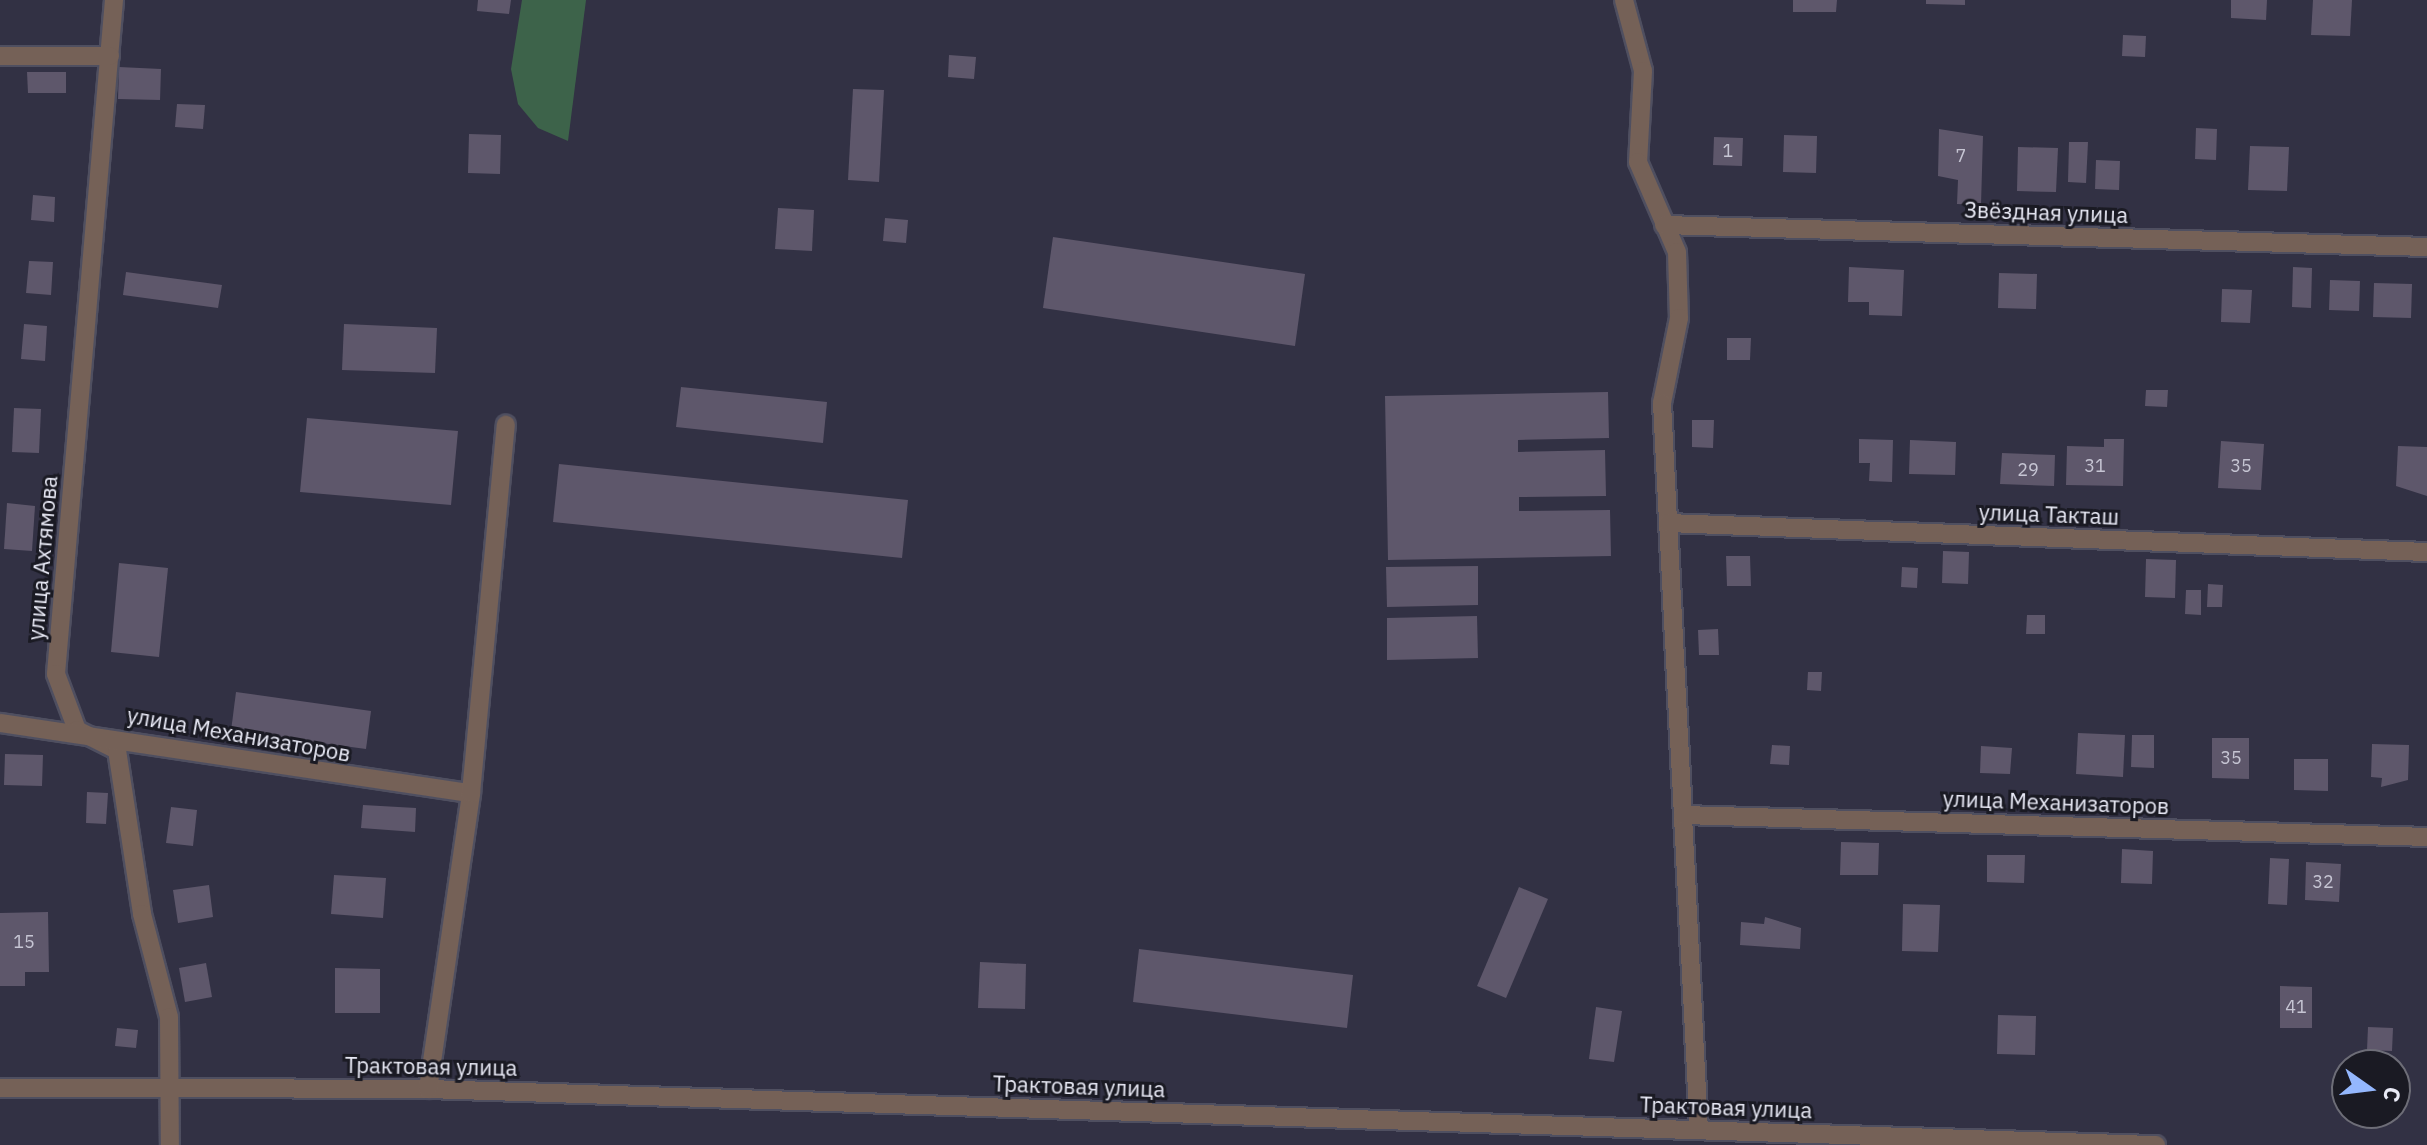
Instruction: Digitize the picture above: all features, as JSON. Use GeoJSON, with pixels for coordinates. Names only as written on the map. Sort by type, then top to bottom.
{"type":"FeatureCollection","features":[{"type":"Feature","properties":{"kind":"street","name":"улица Ахтямова"},"geometry":{"type":"LineString","coordinates":[[77,730],[56,674],[114,0]]}},
{"type":"Feature","properties":{"kind":"street"},"geometry":{"type":"LineString","coordinates":[[1624,0],[1643,71],[1638,162],[1677,252],[1679,318],[1662,403],[1699,1130]]}},
{"type":"Feature","properties":{"kind":"street"},"geometry":{"type":"LineString","coordinates":[[0,56],[110,56]]}},
{"type":"Feature","properties":{"kind":"street","name":"Звёздная улица"},"geometry":{"type":"LineString","coordinates":[[1664,225],[2427,247]]}},
{"type":"Feature","properties":{"kind":"street"},"geometry":{"type":"LineString","coordinates":[[428,1089],[471,793],[506,425]]}},
{"type":"Feature","properties":{"kind":"street","name":"улица Такташ"},"geometry":{"type":"LineString","coordinates":[[1668,523],[2427,552]]}},
{"type":"Feature","properties":{"kind":"street","name":"улица Механизаторов"},"geometry":{"type":"LineString","coordinates":[[0,723],[77,730],[270,768],[471,793]]}},
{"type":"Feature","properties":{"kind":"street"},"geometry":{"type":"LineString","coordinates":[[77,730],[117,750],[142,914],[169,1017],[175,1088],[170,1145]]}},
{"type":"Feature","properties":{"kind":"street","name":"улица Механизаторов"},"geometry":{"type":"LineString","coordinates":[[1683,815],[2427,837]]}},
{"type":"Feature","properties":{"kind":"street","name":"Трактовая улица"},"geometry":{"type":"LineString","coordinates":[[0,1088],[428,1089],[2156,1145]]}},
{"type":"Feature","properties":{"kind":"green space"},"geometry":{"type":"Polygon","coordinates":[[[522,0],[586,0],[568,141],[538,128],[518,104],[511,69],[522,0]]]}},
{"type":"Feature","properties":{"kind":"building"},"geometry":{"type":"Polygon","coordinates":[[[478,0],[511,0],[509,14],[477,11],[478,0]]]}},
{"type":"Feature","properties":{"kind":"building"},"geometry":{"type":"Polygon","coordinates":[[[1793,0],[1837,0],[1836,12],[1793,12],[1793,0]]]}},
{"type":"Feature","properties":{"kind":"building"},"geometry":{"type":"Polygon","coordinates":[[[1926,0],[1965,0],[1965,5],[1926,4],[1926,0]]]}},
{"type":"Feature","properties":{"kind":"building"},"geometry":{"type":"Polygon","coordinates":[[[2231,0],[2267,0],[2266,20],[2231,18],[2231,0]]]}},
{"type":"Feature","properties":{"kind":"building"},"geometry":{"type":"Polygon","coordinates":[[[2313,0],[2352,0],[2350,36],[2311,35],[2313,0]]]}},
{"type":"Feature","properties":{"kind":"building"},"geometry":{"type":"Polygon","coordinates":[[[2123,35],[2146,36],[2145,57],[2122,56],[2123,35]]]}},
{"type":"Feature","properties":{"kind":"building"},"geometry":{"type":"Polygon","coordinates":[[[949,55],[976,57],[974,79],[948,77],[949,55]]]}},
{"type":"Feature","properties":{"kind":"building"},"geometry":{"type":"Polygon","coordinates":[[[119,67],[161,69],[160,100],[118,99],[119,67]]]}},
{"type":"Feature","properties":{"kind":"building"},"geometry":{"type":"Polygon","coordinates":[[[27,72],[66,72],[66,93],[28,93],[27,72]]]}},
{"type":"Feature","properties":{"kind":"building"},"geometry":{"type":"Polygon","coordinates":[[[853,89],[884,90],[879,182],[848,180],[853,89]]]}},
{"type":"Feature","properties":{"kind":"building"},"geometry":{"type":"Polygon","coordinates":[[[177,104],[205,105],[203,129],[175,127],[177,104]]]}},
{"type":"Feature","properties":{"kind":"building"},"geometry":{"type":"Polygon","coordinates":[[[2196,128],[2217,129],[2216,160],[2195,159],[2196,128]]]}},
{"type":"Feature","properties":{"kind":"building"},"geometry":{"type":"Polygon","coordinates":[[[1939,129],[1983,136],[1981,205],[1957,204],[1958,180],[1938,176],[1939,129]]]}},
{"type":"Feature","properties":{"kind":"building"},"geometry":{"type":"Polygon","coordinates":[[[469,134],[501,135],[500,174],[468,173],[469,134]]]}},
{"type":"Feature","properties":{"kind":"building"},"geometry":{"type":"Polygon","coordinates":[[[1784,135],[1817,136],[1816,173],[1783,172],[1784,135]]]}},
{"type":"Feature","properties":{"kind":"building"},"geometry":{"type":"Polygon","coordinates":[[[1714,137],[1743,138],[1742,166],[1713,165],[1714,137]]]}},
{"type":"Feature","properties":{"kind":"building"},"geometry":{"type":"Polygon","coordinates":[[[2069,142],[2088,142],[2086,183],[2068,182],[2069,142]]]}},
{"type":"Feature","properties":{"kind":"building"},"geometry":{"type":"Polygon","coordinates":[[[2250,146],[2289,147],[2287,191],[2248,190],[2250,146]]]}},
{"type":"Feature","properties":{"kind":"building"},"geometry":{"type":"Polygon","coordinates":[[[2018,147],[2058,148],[2056,192],[2017,191],[2018,147]]]}},
{"type":"Feature","properties":{"kind":"building"},"geometry":{"type":"Polygon","coordinates":[[[2096,160],[2120,161],[2119,190],[2095,189],[2096,160]]]}},
{"type":"Feature","properties":{"kind":"building"},"geometry":{"type":"Polygon","coordinates":[[[33,195],[55,197],[54,222],[31,220],[33,195]]]}},
{"type":"Feature","properties":{"kind":"building"},"geometry":{"type":"Polygon","coordinates":[[[778,208],[814,210],[812,251],[775,249],[778,208]]]}},
{"type":"Feature","properties":{"kind":"building"},"geometry":{"type":"Polygon","coordinates":[[[885,218],[908,220],[906,243],[883,241],[885,218]]]}},
{"type":"Feature","properties":{"kind":"building"},"geometry":{"type":"Polygon","coordinates":[[[1053,237],[1305,274],[1295,346],[1043,308],[1053,237]]]}},
{"type":"Feature","properties":{"kind":"building"},"geometry":{"type":"Polygon","coordinates":[[[29,261],[53,262],[51,295],[26,293],[29,261]]]}},
{"type":"Feature","properties":{"kind":"building"},"geometry":{"type":"Polygon","coordinates":[[[1849,267],[1904,270],[1902,316],[1869,315],[1869,302],[1848,302],[1849,267]]]}},
{"type":"Feature","properties":{"kind":"building"},"geometry":{"type":"Polygon","coordinates":[[[2293,267],[2312,268],[2311,308],[2292,307],[2293,267]]]}},
{"type":"Feature","properties":{"kind":"building"},"geometry":{"type":"Polygon","coordinates":[[[126,272],[222,285],[218,308],[123,295],[126,272]]]}},
{"type":"Feature","properties":{"kind":"building"},"geometry":{"type":"Polygon","coordinates":[[[1999,273],[2037,274],[2036,309],[1998,308],[1999,273]]]}},
{"type":"Feature","properties":{"kind":"building"},"geometry":{"type":"Polygon","coordinates":[[[2330,280],[2360,281],[2359,311],[2329,310],[2330,280]]]}},
{"type":"Feature","properties":{"kind":"building"},"geometry":{"type":"Polygon","coordinates":[[[2374,283],[2412,284],[2411,318],[2373,317],[2374,283]]]}},
{"type":"Feature","properties":{"kind":"building"},"geometry":{"type":"Polygon","coordinates":[[[2222,289],[2252,290],[2250,323],[2221,322],[2222,289]]]}},
{"type":"Feature","properties":{"kind":"building"},"geometry":{"type":"Polygon","coordinates":[[[24,324],[47,326],[45,361],[21,359],[24,324]]]}},
{"type":"Feature","properties":{"kind":"building"},"geometry":{"type":"Polygon","coordinates":[[[344,324],[437,328],[435,373],[342,370],[344,324]]]}},
{"type":"Feature","properties":{"kind":"building"},"geometry":{"type":"Polygon","coordinates":[[[1727,338],[1751,338],[1750,360],[1727,360],[1727,338]]]}},
{"type":"Feature","properties":{"kind":"building"},"geometry":{"type":"Polygon","coordinates":[[[681,387],[827,402],[823,443],[676,427],[681,387]]]}},
{"type":"Feature","properties":{"kind":"building"},"geometry":{"type":"Polygon","coordinates":[[[2146,390],[2168,390],[2167,407],[2145,406],[2146,390]]]}},
{"type":"Feature","properties":{"kind":"building"},"geometry":{"type":"Polygon","coordinates":[[[1608,392],[1609,438],[1518,440],[1518,452],[1605,450],[1606,496],[1519,497],[1519,511],[1610,510],[1611,556],[1388,560],[1385,396],[1608,392]]]}},
{"type":"Feature","properties":{"kind":"building"},"geometry":{"type":"Polygon","coordinates":[[[14,408],[41,409],[39,453],[12,452],[14,408]]]}},
{"type":"Feature","properties":{"kind":"building"},"geometry":{"type":"Polygon","coordinates":[[[307,418],[458,431],[451,505],[300,492],[307,418]]]}},
{"type":"Feature","properties":{"kind":"building"},"geometry":{"type":"Polygon","coordinates":[[[1692,420],[1714,420],[1713,448],[1692,447],[1692,420]]]}},
{"type":"Feature","properties":{"kind":"building"},"geometry":{"type":"Polygon","coordinates":[[[1859,439],[1893,440],[1892,482],[1869,481],[1870,463],[1859,463],[1859,439]]]}},
{"type":"Feature","properties":{"kind":"building"},"geometry":{"type":"Polygon","coordinates":[[[2104,439],[2124,439],[2123,486],[2066,485],[2067,446],[2104,447],[2104,439]]]}},
{"type":"Feature","properties":{"kind":"building"},"geometry":{"type":"Polygon","coordinates":[[[1910,440],[1956,442],[1955,475],[1909,474],[1910,440]]]}},
{"type":"Feature","properties":{"kind":"building"},"geometry":{"type":"Polygon","coordinates":[[[2221,441],[2264,444],[2261,490],[2218,488],[2221,441]]]}},
{"type":"Feature","properties":{"kind":"building"},"geometry":{"type":"Polygon","coordinates":[[[2398,446],[2427,447],[2427,496],[2396,486],[2398,446]]]}},
{"type":"Feature","properties":{"kind":"building"},"geometry":{"type":"Polygon","coordinates":[[[2002,453],[2055,455],[2054,486],[2000,484],[2002,453]]]}},
{"type":"Feature","properties":{"kind":"building"},"geometry":{"type":"Polygon","coordinates":[[[559,464],[908,500],[902,558],[553,522],[559,464]]]}},
{"type":"Feature","properties":{"kind":"building"},"geometry":{"type":"Polygon","coordinates":[[[7,503],[35,506],[32,551],[4,549],[7,503]]]}},
{"type":"Feature","properties":{"kind":"building"},"geometry":{"type":"Polygon","coordinates":[[[1943,551],[1969,552],[1968,584],[1942,583],[1943,551]]]}},
{"type":"Feature","properties":{"kind":"building"},"geometry":{"type":"Polygon","coordinates":[[[1726,556],[1750,556],[1751,586],[1727,586],[1726,556]]]}},
{"type":"Feature","properties":{"kind":"building"},"geometry":{"type":"Polygon","coordinates":[[[2146,559],[2176,560],[2175,598],[2145,597],[2146,559]]]}},
{"type":"Feature","properties":{"kind":"building"},"geometry":{"type":"Polygon","coordinates":[[[119,563],[168,568],[159,657],[111,652],[119,563]]]}},
{"type":"Feature","properties":{"kind":"building"},"geometry":{"type":"Polygon","coordinates":[[[1478,566],[1478,605],[1387,607],[1386,567],[1478,566]]]}},
{"type":"Feature","properties":{"kind":"building"},"geometry":{"type":"Polygon","coordinates":[[[1902,567],[1918,568],[1917,588],[1901,587],[1902,567]]]}},
{"type":"Feature","properties":{"kind":"building"},"geometry":{"type":"Polygon","coordinates":[[[2208,584],[2223,585],[2222,607],[2207,607],[2208,584]]]}},
{"type":"Feature","properties":{"kind":"building"},"geometry":{"type":"Polygon","coordinates":[[[2186,590],[2201,590],[2201,615],[2185,614],[2186,590]]]}},
{"type":"Feature","properties":{"kind":"building"},"geometry":{"type":"Polygon","coordinates":[[[2027,615],[2045,615],[2045,634],[2026,634],[2027,615]]]}},
{"type":"Feature","properties":{"kind":"building"},"geometry":{"type":"Polygon","coordinates":[[[1477,616],[1478,658],[1387,660],[1387,618],[1477,616]]]}},
{"type":"Feature","properties":{"kind":"building"},"geometry":{"type":"Polygon","coordinates":[[[1718,629],[1719,655],[1699,655],[1698,630],[1718,629]]]}},
{"type":"Feature","properties":{"kind":"building"},"geometry":{"type":"Polygon","coordinates":[[[1808,672],[1822,672],[1821,691],[1807,690],[1808,672]]]}},
{"type":"Feature","properties":{"kind":"building"},"geometry":{"type":"Polygon","coordinates":[[[236,692],[371,711],[366,749],[231,731],[236,692]]]}},
{"type":"Feature","properties":{"kind":"building"},"geometry":{"type":"Polygon","coordinates":[[[2078,733],[2125,735],[2123,777],[2076,774],[2078,733]]]}},
{"type":"Feature","properties":{"kind":"building"},"geometry":{"type":"Polygon","coordinates":[[[2132,735],[2154,735],[2154,768],[2131,767],[2132,735]]]}},
{"type":"Feature","properties":{"kind":"building"},"geometry":{"type":"Polygon","coordinates":[[[2212,738],[2249,738],[2249,779],[2212,778],[2212,738]]]}},
{"type":"Feature","properties":{"kind":"building"},"geometry":{"type":"Polygon","coordinates":[[[2372,744],[2409,745],[2408,780],[2381,787],[2382,778],[2371,777],[2372,744]]]}},
{"type":"Feature","properties":{"kind":"building"},"geometry":{"type":"Polygon","coordinates":[[[1772,745],[1790,746],[1789,765],[1770,764],[1772,745]]]}},
{"type":"Feature","properties":{"kind":"building"},"geometry":{"type":"Polygon","coordinates":[[[1981,746],[2012,748],[2010,774],[1980,773],[1981,746]]]}},
{"type":"Feature","properties":{"kind":"building"},"geometry":{"type":"Polygon","coordinates":[[[5,754],[43,755],[42,786],[4,785],[5,754]]]}},
{"type":"Feature","properties":{"kind":"building"},"geometry":{"type":"Polygon","coordinates":[[[2294,759],[2328,759],[2328,791],[2294,790],[2294,759]]]}},
{"type":"Feature","properties":{"kind":"building"},"geometry":{"type":"Polygon","coordinates":[[[87,792],[108,793],[106,824],[86,823],[87,792]]]}},
{"type":"Feature","properties":{"kind":"building"},"geometry":{"type":"Polygon","coordinates":[[[363,805],[416,808],[415,832],[361,828],[363,805]]]}},
{"type":"Feature","properties":{"kind":"building"},"geometry":{"type":"Polygon","coordinates":[[[171,807],[197,810],[193,846],[166,843],[171,807]]]}},
{"type":"Feature","properties":{"kind":"building"},"geometry":{"type":"Polygon","coordinates":[[[1841,842],[1879,843],[1878,875],[1840,875],[1841,842]]]}},
{"type":"Feature","properties":{"kind":"building"},"geometry":{"type":"Polygon","coordinates":[[[2122,849],[2153,851],[2152,884],[2121,883],[2122,849]]]}},
{"type":"Feature","properties":{"kind":"building"},"geometry":{"type":"Polygon","coordinates":[[[1987,855],[2025,855],[2024,883],[1987,882],[1987,855]]]}},
{"type":"Feature","properties":{"kind":"building"},"geometry":{"type":"Polygon","coordinates":[[[2270,858],[2289,859],[2287,905],[2268,904],[2270,858]]]}},
{"type":"Feature","properties":{"kind":"building"},"geometry":{"type":"Polygon","coordinates":[[[2306,862],[2341,864],[2339,902],[2305,900],[2306,862]]]}},
{"type":"Feature","properties":{"kind":"building"},"geometry":{"type":"Polygon","coordinates":[[[334,875],[386,878],[383,918],[331,914],[334,875]]]}},
{"type":"Feature","properties":{"kind":"building"},"geometry":{"type":"Polygon","coordinates":[[[209,885],[213,917],[178,923],[173,890],[209,885]]]}},
{"type":"Feature","properties":{"kind":"building"},"geometry":{"type":"Polygon","coordinates":[[[1519,887],[1548,899],[1506,998],[1477,986],[1519,887]]]}},
{"type":"Feature","properties":{"kind":"building"},"geometry":{"type":"Polygon","coordinates":[[[1903,904],[1940,905],[1938,952],[1902,951],[1903,904]]]}},
{"type":"Feature","properties":{"kind":"building"},"geometry":{"type":"Polygon","coordinates":[[[48,912],[49,972],[25,972],[25,986],[0,986],[0,913],[48,912]]]}},
{"type":"Feature","properties":{"kind":"building"},"geometry":{"type":"Polygon","coordinates":[[[1765,917],[1801,928],[1800,949],[1740,945],[1741,922],[1764,924],[1765,917]]]}},
{"type":"Feature","properties":{"kind":"building"},"geometry":{"type":"Polygon","coordinates":[[[1139,949],[1353,975],[1347,1028],[1133,1002],[1139,949]]]}},
{"type":"Feature","properties":{"kind":"building"},"geometry":{"type":"Polygon","coordinates":[[[980,962],[1026,964],[1025,1009],[978,1008],[980,962]]]}},
{"type":"Feature","properties":{"kind":"building"},"geometry":{"type":"Polygon","coordinates":[[[206,963],[212,997],[185,1002],[179,968],[206,963]]]}},
{"type":"Feature","properties":{"kind":"building"},"geometry":{"type":"Polygon","coordinates":[[[335,968],[380,969],[380,1013],[335,1013],[335,968]]]}},
{"type":"Feature","properties":{"kind":"building"},"geometry":{"type":"Polygon","coordinates":[[[2280,986],[2312,987],[2312,1028],[2280,1028],[2280,986]]]}},
{"type":"Feature","properties":{"kind":"building"},"geometry":{"type":"Polygon","coordinates":[[[1596,1007],[1622,1011],[1614,1062],[1589,1059],[1596,1007]]]}},
{"type":"Feature","properties":{"kind":"building"},"geometry":{"type":"Polygon","coordinates":[[[1998,1015],[2036,1016],[2035,1055],[1997,1054],[1998,1015]]]}},
{"type":"Feature","properties":{"kind":"building"},"geometry":{"type":"Polygon","coordinates":[[[2368,1027],[2393,1028],[2392,1049],[2367,1049],[2368,1027]]]}},
{"type":"Feature","properties":{"kind":"building"},"geometry":{"type":"Polygon","coordinates":[[[117,1028],[138,1030],[136,1048],[115,1046],[117,1028]]]}}]}
